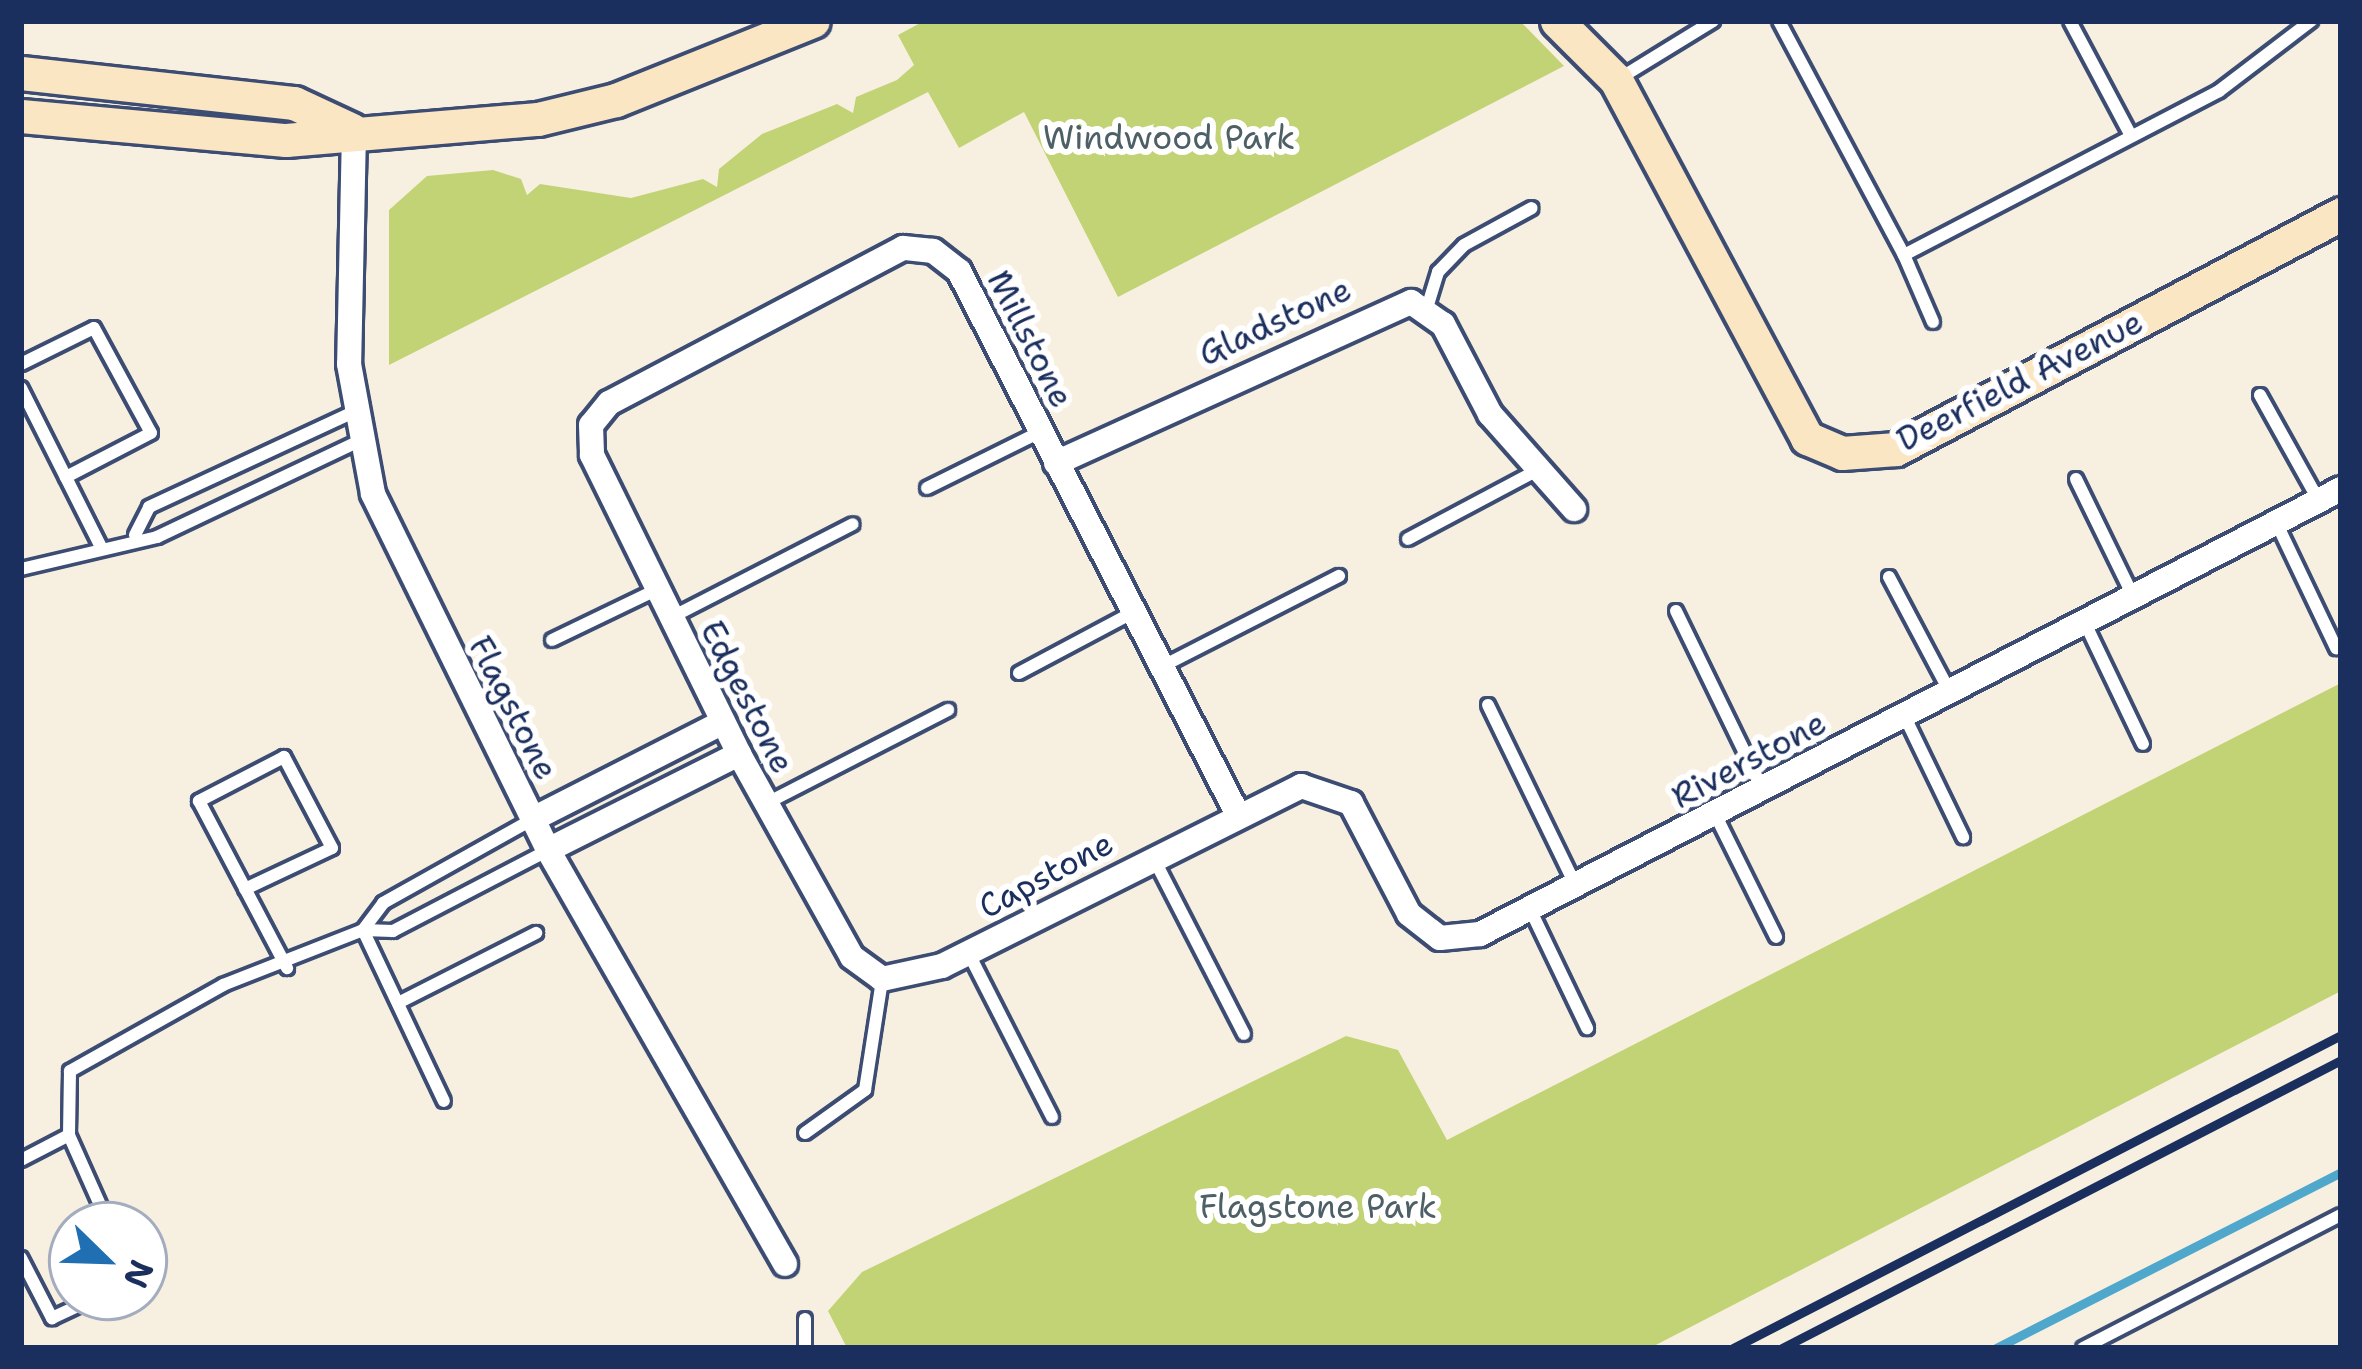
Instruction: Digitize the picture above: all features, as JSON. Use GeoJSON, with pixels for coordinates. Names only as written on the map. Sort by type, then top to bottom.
{"type":"FeatureCollection","features":[{"type":"Feature","properties":{"kind":"street"},"geometry":{"type":"LineString","coordinates":[[21,116],[286,140],[561,114],[813,21]]}},
{"type":"Feature","properties":{"kind":"street","name":"Deerfield Avenue"},"geometry":{"type":"LineString","coordinates":[[1558,21],[1616,80],[1807,438],[1842,454],[1896,449],[2341,214]]}},
{"type":"Feature","properties":{"kind":"street"},"geometry":{"type":"LineString","coordinates":[[21,73],[294,104],[354,131]]}},
{"type":"Feature","properties":{"kind":"street","name":"Flagstone"},"geometry":{"type":"LineString","coordinates":[[354,131],[356,411],[388,532],[548,850],[785,1264]]}},
{"type":"Feature","properties":{"kind":"street","name":"Millstone"},"geometry":{"type":"LineString","coordinates":[[591,424],[609,403],[903,248],[959,271],[1237,813]]}},
{"type":"Feature","properties":{"kind":"street","name":"Gladstone"},"geometry":{"type":"LineString","coordinates":[[1057,463],[1392,303],[1427,308]]}},
{"type":"Feature","properties":{"kind":"street"},"geometry":{"type":"LineString","coordinates":[[1427,308],[1534,472],[1574,509]]}},
{"type":"Feature","properties":{"kind":"street","name":"Edgestone"},"geometry":{"type":"LineString","coordinates":[[591,424],[592,454],[654,591],[765,805],[852,957],[882,979]]}},
{"type":"Feature","properties":{"kind":"street","name":"Riverstone"},"geometry":{"type":"LineString","coordinates":[[1237,813],[1284,789],[1337,792],[1409,914],[1440,938],[1531,911],[2330,495]]}},
{"type":"Feature","properties":{"kind":"street"},"geometry":{"type":"LineString","coordinates":[[533,819],[723,722]]}},
{"type":"Feature","properties":{"kind":"street"},"geometry":{"type":"LineString","coordinates":[[548,850],[739,754]]}},
{"type":"Feature","properties":{"kind":"street","name":"Capstone"},"geometry":{"type":"LineString","coordinates":[[882,979],[968,952],[1237,813]]}},
{"type":"Feature","properties":{"kind":"lane"},"geometry":{"type":"LineString","coordinates":[[1616,80],[1713,21]]}},
{"type":"Feature","properties":{"kind":"lane"},"geometry":{"type":"LineString","coordinates":[[1779,21],[1904,255],[1933,322]]}},
{"type":"Feature","properties":{"kind":"lane"},"geometry":{"type":"LineString","coordinates":[[2070,21],[2130,134]]}},
{"type":"Feature","properties":{"kind":"lane"},"geometry":{"type":"LineString","coordinates":[[1904,255],[2219,91],[2312,21]]}},
{"type":"Feature","properties":{"kind":"lane"},"geometry":{"type":"LineString","coordinates":[[1427,308],[1438,272],[1464,245],[1532,208]]}},
{"type":"Feature","properties":{"kind":"lane"},"geometry":{"type":"LineString","coordinates":[[21,364],[94,328],[151,434],[66,477]]}},
{"type":"Feature","properties":{"kind":"lane"},"geometry":{"type":"LineString","coordinates":[[21,388],[101,547]]}},
{"type":"Feature","properties":{"kind":"lane"},"geometry":{"type":"LineString","coordinates":[[2260,395],[2330,495]]}},
{"type":"Feature","properties":{"kind":"lane"},"geometry":{"type":"LineString","coordinates":[[135,535],[149,507],[356,411]]}},
{"type":"Feature","properties":{"kind":"lane"},"geometry":{"type":"LineString","coordinates":[[927,488],[1040,432]]}},
{"type":"Feature","properties":{"kind":"lane"},"geometry":{"type":"LineString","coordinates":[[21,569],[135,535],[157,537],[361,440]]}},
{"type":"Feature","properties":{"kind":"lane"},"geometry":{"type":"LineString","coordinates":[[1408,539],[1534,472]]}},
{"type":"Feature","properties":{"kind":"lane"},"geometry":{"type":"LineString","coordinates":[[2076,479],[2134,597]]}},
{"type":"Feature","properties":{"kind":"lane"},"geometry":{"type":"LineString","coordinates":[[2276,523],[2336,648]]}},
{"type":"Feature","properties":{"kind":"lane"},"geometry":{"type":"LineString","coordinates":[[669,619],[853,524]]}},
{"type":"Feature","properties":{"kind":"lane"},"geometry":{"type":"LineString","coordinates":[[1160,667],[1339,576]]}},
{"type":"Feature","properties":{"kind":"lane"},"geometry":{"type":"LineString","coordinates":[[1889,577],[1950,692]]}},
{"type":"Feature","properties":{"kind":"lane"},"geometry":{"type":"LineString","coordinates":[[552,640],[654,591]]}},
{"type":"Feature","properties":{"kind":"lane"},"geometry":{"type":"LineString","coordinates":[[1676,611],[1762,790]]}},
{"type":"Feature","properties":{"kind":"lane"},"geometry":{"type":"LineString","coordinates":[[1019,673],[1132,613]]}},
{"type":"Feature","properties":{"kind":"lane"},"geometry":{"type":"LineString","coordinates":[[2085,622],[2144,744]]}},
{"type":"Feature","properties":{"kind":"lane"},"geometry":{"type":"LineString","coordinates":[[1488,705],[1576,886]]}},
{"type":"Feature","properties":{"kind":"lane"},"geometry":{"type":"LineString","coordinates":[[765,805],[948,710]]}},
{"type":"Feature","properties":{"kind":"lane"},"geometry":{"type":"LineString","coordinates":[[1904,715],[1963,837]]}},
{"type":"Feature","properties":{"kind":"lane"},"geometry":{"type":"LineString","coordinates":[[245,889],[332,848],[284,757],[199,801],[245,889],[287,968]]}},
{"type":"Feature","properties":{"kind":"lane"},"geometry":{"type":"LineString","coordinates":[[1716,815],[1777,937]]}},
{"type":"Feature","properties":{"kind":"lane"},"geometry":{"type":"LineString","coordinates":[[98,1201],[69,1135],[70,1071],[223,985],[287,968],[363,930],[382,903],[533,819]]}},
{"type":"Feature","properties":{"kind":"lane"},"geometry":{"type":"LineString","coordinates":[[363,930],[393,931],[548,850]]}},
{"type":"Feature","properties":{"kind":"lane"},"geometry":{"type":"LineString","coordinates":[[1153,856],[1244,1034]]}},
{"type":"Feature","properties":{"kind":"lane"},"geometry":{"type":"LineString","coordinates":[[1531,911],[1587,1028]]}},
{"type":"Feature","properties":{"kind":"lane"},"geometry":{"type":"LineString","coordinates":[[363,930],[444,1101]]}},
{"type":"Feature","properties":{"kind":"lane"},"geometry":{"type":"LineString","coordinates":[[398,1003],[536,933]]}},
{"type":"Feature","properties":{"kind":"lane"},"geometry":{"type":"LineString","coordinates":[[968,952],[1052,1118]]}},
{"type":"Feature","properties":{"kind":"lane"},"geometry":{"type":"LineString","coordinates":[[805,1133],[865,1090],[882,979]]}},
{"type":"Feature","properties":{"kind":"lane"},"geometry":{"type":"LineString","coordinates":[[21,1160],[69,1135]]}},
{"type":"Feature","properties":{"kind":"lane"},"geometry":{"type":"LineString","coordinates":[[2083,1348],[2341,1215]]}},
{"type":"Feature","properties":{"kind":"lane"},"geometry":{"type":"LineString","coordinates":[[21,1258],[48,1310]]}},
{"type":"Feature","properties":{"kind":"lane"},"geometry":{"type":"LineString","coordinates":[[805,1319],[805,1348]]}},
{"type":"Feature","properties":{"kind":"green space","name":"Windwood Park"},"geometry":{"type":"Polygon","coordinates":[[[924,21],[1520,21],[1564,66],[1118,297],[1024,112],[959,148],[928,92],[389,365],[389,210],[427,176],[493,170],[521,179],[527,195],[540,184],[631,198],[703,179],[717,187],[719,169],[762,134],[837,104],[853,113],[856,97],[897,80],[914,65],[898,35],[924,21]]]}},
{"type":"Feature","properties":{"kind":"green space","name":"Flagstone Park"},"geometry":{"type":"Polygon","coordinates":[[[2341,683],[2341,991],[1650,1348],[847,1348],[828,1311],[862,1272],[1346,1036],[1398,1050],[1447,1140],[2341,683]]]}},
{"type":"Feature","properties":{"kind":"waterway"},"geometry":{"type":"LineString","coordinates":[[1996,1348],[2341,1172]]}},
{"type":"Feature","properties":{"kind":"railway"},"geometry":{"type":"LineString","coordinates":[[1733,1348],[2341,1035]]}},
{"type":"Feature","properties":{"kind":"railway"},"geometry":{"type":"LineString","coordinates":[[1782,1348],[2341,1060]]}}]}
